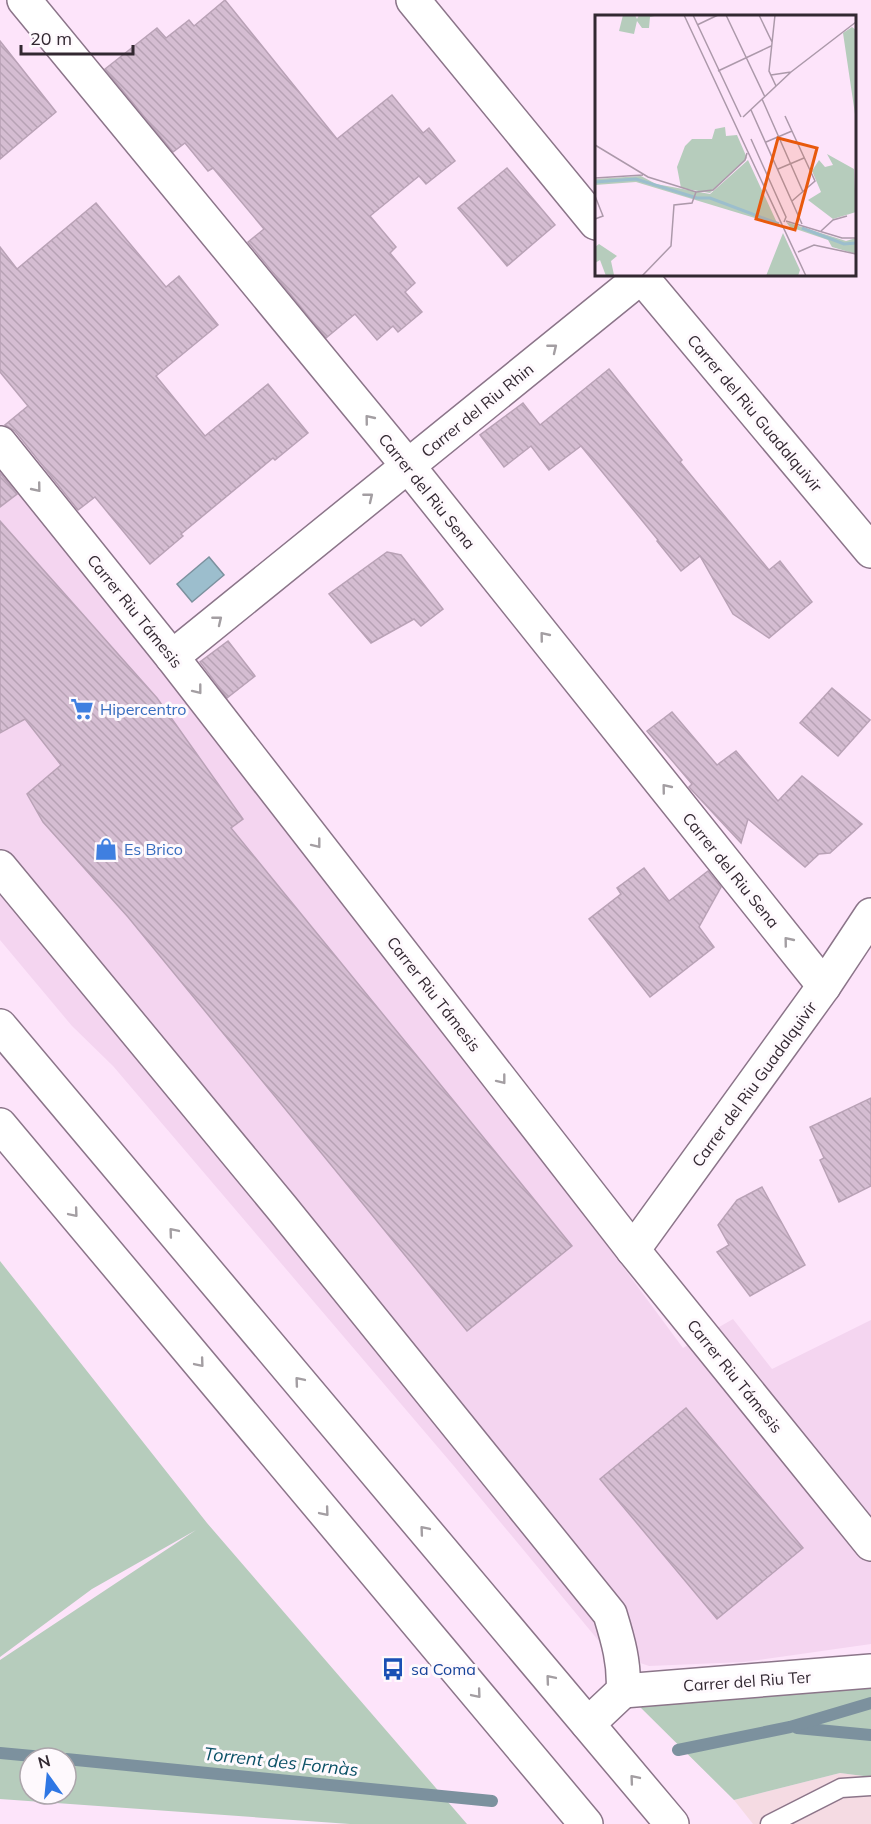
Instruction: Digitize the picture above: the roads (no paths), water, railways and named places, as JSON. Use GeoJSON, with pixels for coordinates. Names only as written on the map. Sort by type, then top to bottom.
{"type":"FeatureCollection","features":[{"type":"Feature","properties":{"kind":"street","name":"Carrer del Riu Sena"},"geometry":{"type":"LineString","coordinates":[[24,0],[408,466],[824,987]]}},
{"type":"Feature","properties":{"kind":"street"},"geometry":{"type":"LineString","coordinates":[[413,0],[595,221]]}},
{"type":"Feature","properties":{"kind":"street","name":"Carrer del Riu Rhin"},"geometry":{"type":"LineString","coordinates":[[172,657],[640,276]]}},
{"type":"Feature","properties":{"kind":"street","name":"Carrer del Riu Guadalquivir"},"geometry":{"type":"LineString","coordinates":[[640,276],[871,551]]}},
{"type":"Feature","properties":{"kind":"street","name":"Carrer Riu Támesis"},"geometry":{"type":"LineString","coordinates":[[0,442],[172,657],[633,1250],[871,1544]]}},
{"type":"Feature","properties":{"kind":"street"},"geometry":{"type":"LineString","coordinates":[[0,867],[274,1199],[610,1614],[621,1649],[624,1674],[623,1691],[588,1724]]}},
{"type":"Feature","properties":{"kind":"street","name":"Carrer del Riu Guadalquivir"},"geometry":{"type":"LineString","coordinates":[[633,1250],[824,987],[871,915]]}},
{"type":"Feature","properties":{"kind":"street"},"geometry":{"type":"LineString","coordinates":[[0,1026],[672,1824]]}},
{"type":"Feature","properties":{"kind":"street"},"geometry":{"type":"LineString","coordinates":[[0,1125],[586,1824]]}},
{"type":"Feature","properties":{"kind":"street","name":"Carrer del Riu Ter"},"geometry":{"type":"LineString","coordinates":[[623,1691],[871,1671]]}},
{"type":"Feature","properties":{"kind":"lane"},"geometry":{"type":"LineString","coordinates":[[770,1824],[792,1820],[841,1788],[871,1786]]}},
{"type":"Feature","properties":{"kind":"lane"},"geometry":{"type":"LineString","coordinates":[[560,1793],[568,1824]]}},
{"type":"Feature","properties":{"kind":"water"},"geometry":{"type":"Polygon","coordinates":[[[209,557],[224,575],[192,602],[177,584],[209,557]]]}},
{"type":"Feature","properties":{"kind":"waterway","name":"Torrent des Fornàs"},"geometry":{"type":"LineString","coordinates":[[678,1750],[790,1727],[871,1703]]}},
{"type":"Feature","properties":{"kind":"waterway","name":"Torrent des Fornàs"},"geometry":{"type":"LineString","coordinates":[[797,1728],[871,1735]]}},
{"type":"Feature","properties":{"kind":"waterway","name":"Torrent des Fornàs"},"geometry":{"type":"LineString","coordinates":[[0,1753],[18,1755]]}},
{"type":"Feature","properties":{"kind":"waterway","name":"Torrent des Fornàs"},"geometry":{"type":"LineString","coordinates":[[78,1760],[492,1801]]}},
{"type":"Feature","properties":{"kind":"place","name":"Hipercentro"},"geometry":{"type":"Point","coordinates":[82,709]}},
{"type":"Feature","properties":{"kind":"place","name":"Es Brico"},"geometry":{"type":"Point","coordinates":[106,849]}},
{"type":"Feature","properties":{"kind":"place","name":"sa Coma"},"geometry":{"type":"Point","coordinates":[393,1669]}}]}
